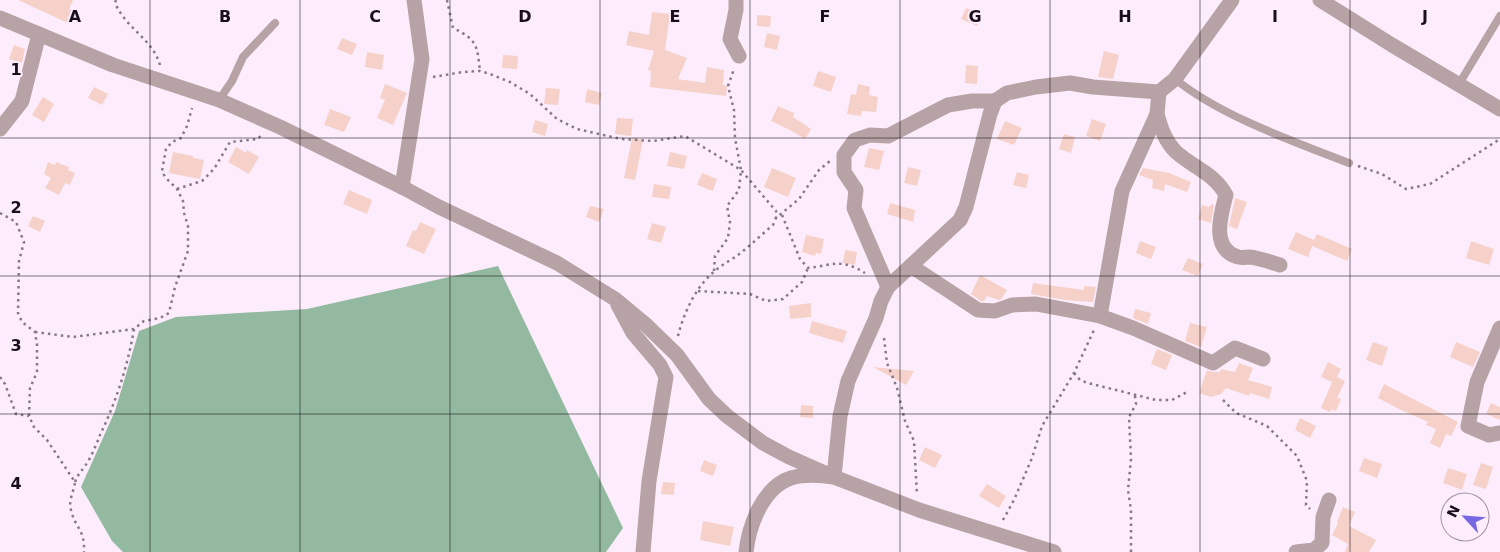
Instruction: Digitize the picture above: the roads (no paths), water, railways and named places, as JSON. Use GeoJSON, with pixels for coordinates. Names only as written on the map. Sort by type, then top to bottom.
{"type":"FeatureCollection","features":[{"type":"Feature","properties":{"kind":"street"},"geometry":{"type":"LineString","coordinates":[[402,187],[422,59],[414,0]]}},
{"type":"Feature","properties":{"kind":"street"},"geometry":{"type":"LineString","coordinates":[[736,0],[730,39],[739,56]]}},
{"type":"Feature","properties":{"kind":"street"},"geometry":{"type":"LineString","coordinates":[[888,288],[854,208],[856,190],[844,172],[844,155],[855,140],[870,135],[888,136],[948,104],[995,101],[1007,94],[1036,87],[1070,83],[1093,88],[1159,92],[1175,79],[1232,0]]}},
{"type":"Feature","properties":{"kind":"street"},"geometry":{"type":"LineString","coordinates":[[1320,0],[1500,109]]}},
{"type":"Feature","properties":{"kind":"street"},"geometry":{"type":"LineString","coordinates":[[0,18],[114,65],[219,100],[280,127],[439,207],[557,263],[615,299],[645,324],[677,355],[709,399],[747,432],[789,457],[834,477],[919,510],[1054,552]]}},
{"type":"Feature","properties":{"kind":"street"},"geometry":{"type":"LineString","coordinates":[[0,129],[22,101],[39,34]]}},
{"type":"Feature","properties":{"kind":"street"},"geometry":{"type":"LineString","coordinates":[[1159,92],[1157,114],[1161,131],[1176,151],[1220,183],[1226,195],[1218,226],[1221,242],[1227,251],[1238,257],[1250,257],[1280,265]]}},
{"type":"Feature","properties":{"kind":"street"},"geometry":{"type":"LineString","coordinates":[[834,477],[840,416],[848,382],[876,318],[881,301],[888,288],[960,220],[966,207],[995,101]]}},
{"type":"Feature","properties":{"kind":"street"},"geometry":{"type":"LineString","coordinates":[[1100,316],[1122,191],[1157,114]]}},
{"type":"Feature","properties":{"kind":"street"},"geometry":{"type":"LineString","coordinates":[[911,266],[978,310],[995,310],[1012,305],[1036,304],[1100,316],[1214,363],[1234,348],[1263,360]]}},
{"type":"Feature","properties":{"kind":"street"},"geometry":{"type":"LineString","coordinates":[[615,299],[633,332],[660,365],[666,377],[649,482],[643,551]]}},
{"type":"Feature","properties":{"kind":"street"},"geometry":{"type":"LineString","coordinates":[[1500,328],[1477,382],[1468,426],[1489,435],[1500,433]]}},
{"type":"Feature","properties":{"kind":"street"},"geometry":{"type":"LineString","coordinates":[[746,552],[752,528],[763,502],[775,487],[790,478],[812,474],[834,477]]}},
{"type":"Feature","properties":{"kind":"street"},"geometry":{"type":"LineString","coordinates":[[1296,552],[1314,550],[1322,543],[1323,517],[1329,500]]}},
{"type":"Feature","properties":{"kind":"lane"},"geometry":{"type":"LineString","coordinates":[[1460,84],[1500,16]]}},
{"type":"Feature","properties":{"kind":"lane"},"geometry":{"type":"LineString","coordinates":[[219,100],[232,81],[243,57],[275,23]]}},
{"type":"Feature","properties":{"kind":"lane"},"geometry":{"type":"LineString","coordinates":[[1175,79],[1191,92],[1253,124],[1349,163]]}}]}
